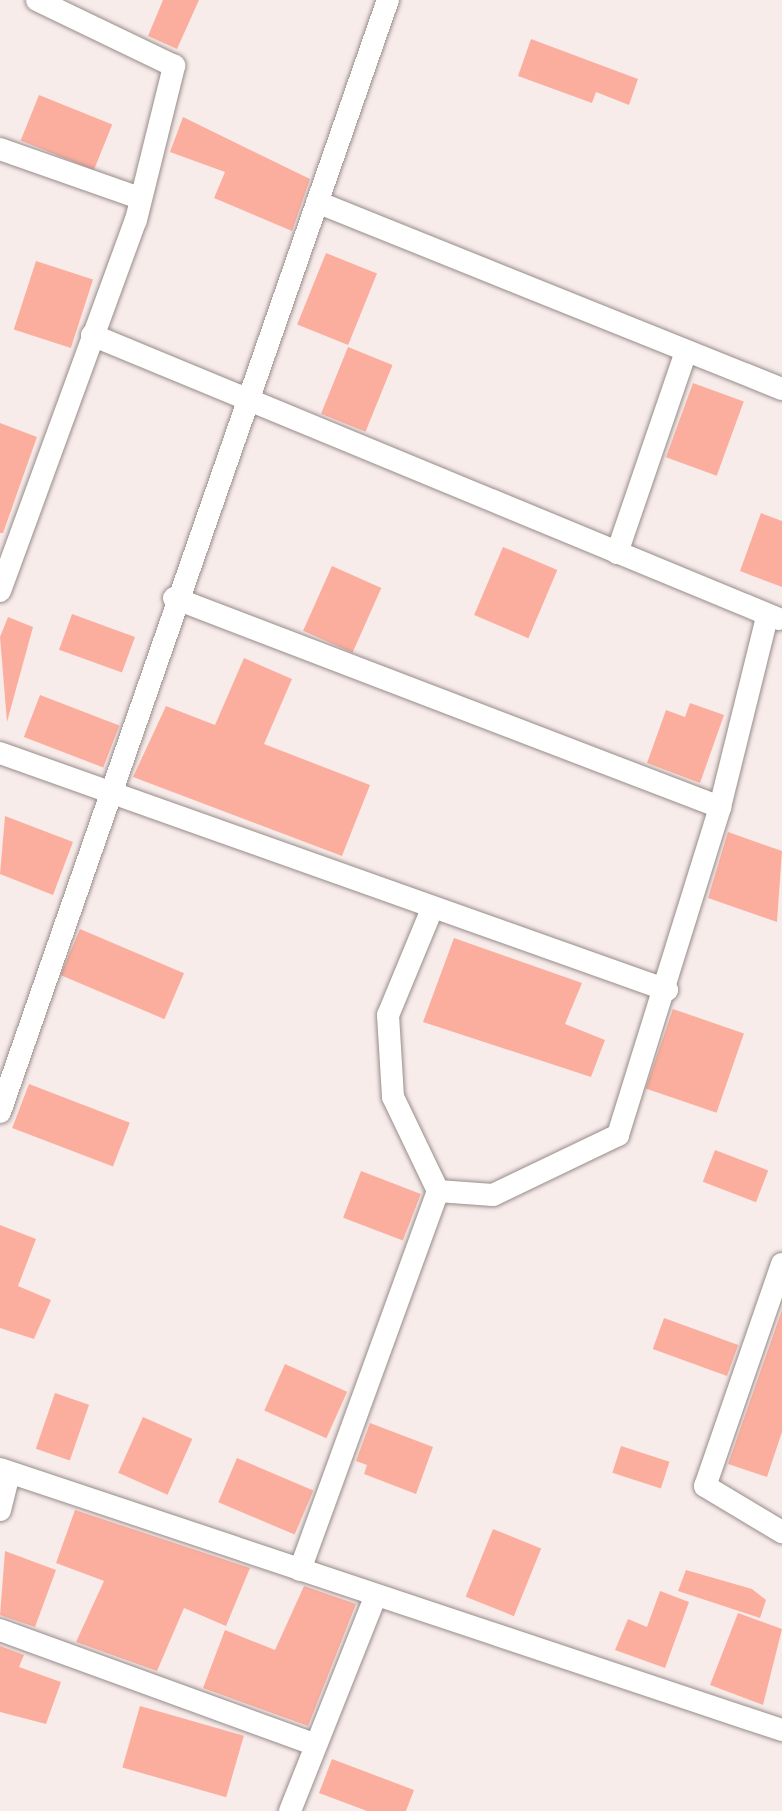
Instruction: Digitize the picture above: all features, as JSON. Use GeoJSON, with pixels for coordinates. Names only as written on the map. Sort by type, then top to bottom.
{"type":"FeatureCollection","features":[{"type":"Feature","properties":{"kind":"street"},"geometry":{"type":"LineString","coordinates":[[2,581],[139,198],[174,66],[36,0]]}},
{"type":"Feature","properties":{"kind":"street"},"geometry":{"type":"LineString","coordinates":[[0,1112],[174,598],[247,403],[388,0]]}},
{"type":"Feature","properties":{"kind":"street"},"geometry":{"type":"LineString","coordinates":[[0,149],[139,198]]}},
{"type":"Feature","properties":{"kind":"street"},"geometry":{"type":"LineString","coordinates":[[317,202],[782,389]]}},
{"type":"Feature","properties":{"kind":"street"},"geometry":{"type":"LineString","coordinates":[[92,336],[774,618],[667,990],[618,1135],[494,1195],[438,1191]]}},
{"type":"Feature","properties":{"kind":"street"},"geometry":{"type":"LineString","coordinates":[[617,553],[686,352]]}},
{"type":"Feature","properties":{"kind":"street"},"geometry":{"type":"LineString","coordinates":[[174,598],[720,807]]}},
{"type":"Feature","properties":{"kind":"street"},"geometry":{"type":"LineString","coordinates":[[0,754],[106,796],[667,990]]}},
{"type":"Feature","properties":{"kind":"street"},"geometry":{"type":"LineString","coordinates":[[300,1570],[438,1191],[393,1097],[388,1015],[432,909]]}},
{"type":"Feature","properties":{"kind":"street"},"geometry":{"type":"LineString","coordinates":[[782,1264],[705,1486],[782,1532]]}},
{"type":"Feature","properties":{"kind":"street"},"geometry":{"type":"LineString","coordinates":[[0,1510],[5,1471],[782,1730]]}},
{"type":"Feature","properties":{"kind":"street"},"geometry":{"type":"LineString","coordinates":[[290,1811],[376,1595]]}},
{"type":"Feature","properties":{"kind":"street"},"geometry":{"type":"LineString","coordinates":[[0,1630],[316,1745]]}},
{"type":"Feature","properties":{"kind":"building"},"geometry":{"type":"Polygon","coordinates":[[[163,0],[199,0],[177,49],[148,36],[163,0]]]}},
{"type":"Feature","properties":{"kind":"building"},"geometry":{"type":"Polygon","coordinates":[[[531,39],[638,79],[629,105],[596,92],[592,103],[518,76],[531,39]]]}},
{"type":"Feature","properties":{"kind":"building"},"geometry":{"type":"Polygon","coordinates":[[[39,95],[112,125],[94,170],[21,140],[39,95]]]}},
{"type":"Feature","properties":{"kind":"building"},"geometry":{"type":"Polygon","coordinates":[[[183,117],[310,179],[292,231],[214,198],[225,172],[170,152],[183,117]]]}},
{"type":"Feature","properties":{"kind":"building"},"geometry":{"type":"Polygon","coordinates":[[[326,253],[377,274],[348,345],[297,324],[326,253]]]}},
{"type":"Feature","properties":{"kind":"building"},"geometry":{"type":"Polygon","coordinates":[[[36,261],[93,280],[71,348],[14,329],[36,261]]]}},
{"type":"Feature","properties":{"kind":"building"},"geometry":{"type":"Polygon","coordinates":[[[348,347],[393,365],[366,432],[321,414],[348,347]]]}},
{"type":"Feature","properties":{"kind":"building"},"geometry":{"type":"Polygon","coordinates":[[[693,383],[744,401],[717,476],[666,457],[693,383]]]}},
{"type":"Feature","properties":{"kind":"building"},"geometry":{"type":"Polygon","coordinates":[[[0,423],[37,437],[3,533],[0,533],[0,423]]]}},
{"type":"Feature","properties":{"kind":"building"},"geometry":{"type":"Polygon","coordinates":[[[761,513],[782,521],[782,587],[740,571],[761,513]]]}},
{"type":"Feature","properties":{"kind":"building"},"geometry":{"type":"Polygon","coordinates":[[[503,547],[557,570],[528,638],[474,615],[503,547]]]}},
{"type":"Feature","properties":{"kind":"building"},"geometry":{"type":"Polygon","coordinates":[[[332,566],[381,588],[352,653],[303,631],[332,566]]]}},
{"type":"Feature","properties":{"kind":"building"},"geometry":{"type":"Polygon","coordinates":[[[72,614],[135,637],[122,673],[59,650],[72,614]]]}},
{"type":"Feature","properties":{"kind":"building"},"geometry":{"type":"Polygon","coordinates":[[[8,617],[33,627],[7,722],[0,637],[8,617]]]}},
{"type":"Feature","properties":{"kind":"building"},"geometry":{"type":"Polygon","coordinates":[[[244,658],[292,679],[264,744],[370,785],[342,856],[133,777],[166,706],[215,725],[244,658]]]}},
{"type":"Feature","properties":{"kind":"building"},"geometry":{"type":"Polygon","coordinates":[[[40,695],[119,725],[103,767],[24,737],[40,695]]]}},
{"type":"Feature","properties":{"kind":"building"},"geometry":{"type":"Polygon","coordinates":[[[690,703],[724,715],[700,783],[647,763],[666,710],[685,717],[690,703]]]}},
{"type":"Feature","properties":{"kind":"building"},"geometry":{"type":"Polygon","coordinates":[[[5,816],[73,842],[53,895],[0,874],[5,816]]]}},
{"type":"Feature","properties":{"kind":"building"},"geometry":{"type":"Polygon","coordinates":[[[728,832],[782,851],[777,922],[708,898],[728,832]]]}},
{"type":"Feature","properties":{"kind":"building"},"geometry":{"type":"Polygon","coordinates":[[[80,929],[184,973],[164,1019],[60,975],[80,929]]]}},
{"type":"Feature","properties":{"kind":"building"},"geometry":{"type":"Polygon","coordinates":[[[454,938],[582,983],[565,1024],[605,1040],[591,1077],[423,1022],[454,938]]]}},
{"type":"Feature","properties":{"kind":"building"},"geometry":{"type":"Polygon","coordinates":[[[673,1009],[744,1033],[717,1113],[646,1088],[673,1009]]]}},
{"type":"Feature","properties":{"kind":"building"},"geometry":{"type":"Polygon","coordinates":[[[29,1084],[130,1123],[113,1167],[12,1128],[29,1084]]]}},
{"type":"Feature","properties":{"kind":"building"},"geometry":{"type":"Polygon","coordinates":[[[715,1150],[768,1170],[756,1202],[703,1182],[715,1150]]]}},
{"type":"Feature","properties":{"kind":"building"},"geometry":{"type":"Polygon","coordinates":[[[361,1171],[421,1194],[403,1241],[343,1218],[361,1171]]]}},
{"type":"Feature","properties":{"kind":"building"},"geometry":{"type":"Polygon","coordinates":[[[0,1225],[36,1239],[18,1286],[51,1300],[34,1339],[0,1328],[0,1225]]]}},
{"type":"Feature","properties":{"kind":"building"},"geometry":{"type":"Polygon","coordinates":[[[782,1310],[782,1432],[767,1477],[728,1464],[782,1310]]]}},
{"type":"Feature","properties":{"kind":"building"},"geometry":{"type":"Polygon","coordinates":[[[664,1318],[738,1345],[727,1376],[653,1349],[664,1318]]]}},
{"type":"Feature","properties":{"kind":"building"},"geometry":{"type":"Polygon","coordinates":[[[285,1364],[347,1392],[326,1438],[264,1411],[285,1364]]]}},
{"type":"Feature","properties":{"kind":"building"},"geometry":{"type":"Polygon","coordinates":[[[55,1393],[89,1405],[70,1461],[36,1449],[55,1393]]]}},
{"type":"Feature","properties":{"kind":"building"},"geometry":{"type":"Polygon","coordinates":[[[143,1417],[192,1439],[168,1495],[118,1473],[143,1417]]]}},
{"type":"Feature","properties":{"kind":"building"},"geometry":{"type":"Polygon","coordinates":[[[370,1423],[433,1447],[416,1494],[364,1474],[367,1465],[356,1461],[370,1423]]]}},
{"type":"Feature","properties":{"kind":"building"},"geometry":{"type":"Polygon","coordinates":[[[621,1446],[670,1462],[661,1488],[612,1473],[621,1446]]]}},
{"type":"Feature","properties":{"kind":"building"},"geometry":{"type":"Polygon","coordinates":[[[237,1458],[313,1490],[295,1535],[218,1502],[237,1458]]]}},
{"type":"Feature","properties":{"kind":"building"},"geometry":{"type":"Polygon","coordinates":[[[75,1510],[250,1568],[226,1626],[184,1608],[157,1671],[76,1642],[104,1581],[56,1563],[75,1510]]]}},
{"type":"Feature","properties":{"kind":"building"},"geometry":{"type":"Polygon","coordinates":[[[493,1529],[541,1548],[514,1616],[466,1597],[493,1529]]]}},
{"type":"Feature","properties":{"kind":"building"},"geometry":{"type":"Polygon","coordinates":[[[5,1551],[56,1570],[35,1627],[0,1615],[5,1551]]]}},
{"type":"Feature","properties":{"kind":"building"},"geometry":{"type":"Polygon","coordinates":[[[686,1570],[752,1589],[766,1600],[760,1618],[678,1591],[686,1570]]]}},
{"type":"Feature","properties":{"kind":"building"},"geometry":{"type":"Polygon","coordinates":[[[304,1586],[356,1604],[308,1726],[203,1688],[225,1630],[275,1650],[304,1586]]]}},
{"type":"Feature","properties":{"kind":"building"},"geometry":{"type":"Polygon","coordinates":[[[660,1591],[689,1602],[665,1668],[615,1650],[628,1619],[647,1627],[660,1591]]]}},
{"type":"Feature","properties":{"kind":"building"},"geometry":{"type":"Polygon","coordinates":[[[738,1613],[782,1629],[763,1705],[710,1685],[738,1613]]]}},
{"type":"Feature","properties":{"kind":"building"},"geometry":{"type":"Polygon","coordinates":[[[0,1646],[24,1655],[19,1667],[61,1682],[46,1724],[0,1712],[0,1646]]]}},
{"type":"Feature","properties":{"kind":"building"},"geometry":{"type":"Polygon","coordinates":[[[140,1706],[244,1736],[226,1797],[122,1768],[140,1706]]]}},
{"type":"Feature","properties":{"kind":"building"},"geometry":{"type":"Polygon","coordinates":[[[332,1759],[414,1790],[406,1811],[367,1811],[319,1793],[332,1759]]]}}]}
